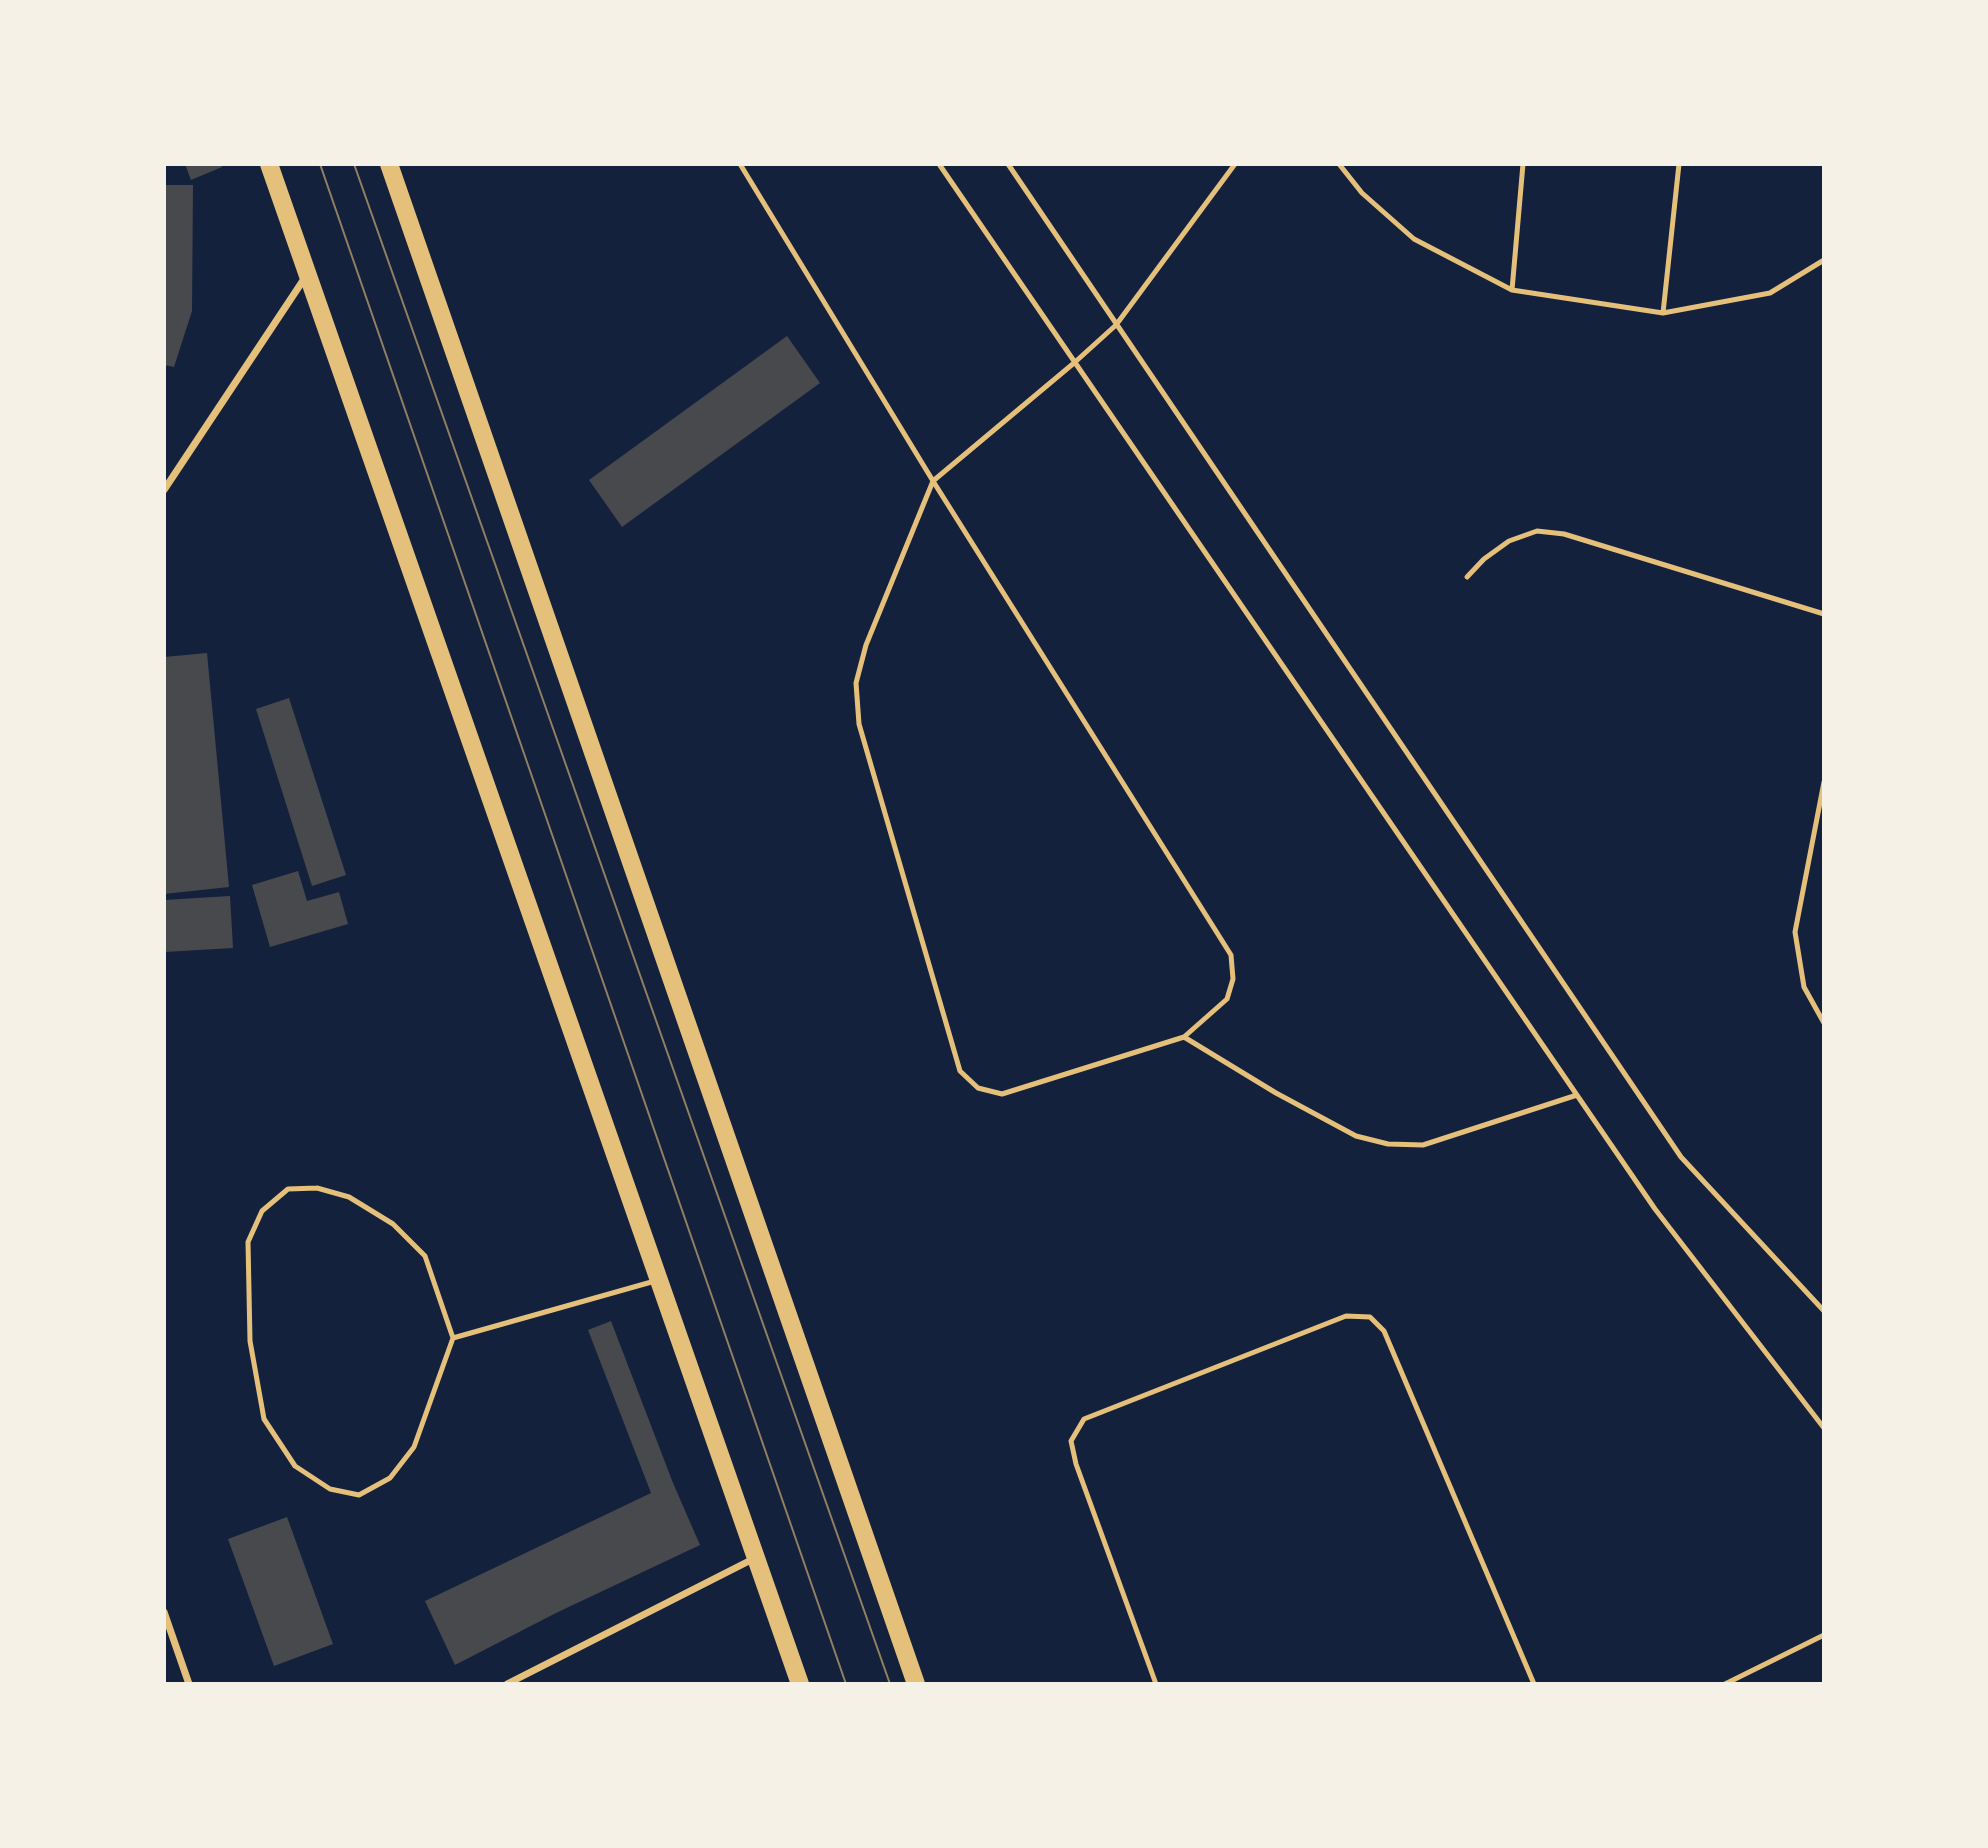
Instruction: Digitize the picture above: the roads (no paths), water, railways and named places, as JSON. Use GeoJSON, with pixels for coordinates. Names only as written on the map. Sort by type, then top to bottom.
{"type":"FeatureCollection","features":[{"type":"Feature","properties":{"kind":"main road"},"geometry":{"type":"LineString","coordinates":[[269,164],[800,1684]]}},
{"type":"Feature","properties":{"kind":"main road"},"geometry":{"type":"LineString","coordinates":[[389,164],[916,1684]]}},
{"type":"Feature","properties":{"kind":"street"},"geometry":{"type":"LineString","coordinates":[[164,490],[306,275]]}},
{"type":"Feature","properties":{"kind":"street"},"geometry":{"type":"LineString","coordinates":[[507,1684],[757,1557]]}},
{"type":"Feature","properties":{"kind":"street"},"geometry":{"type":"LineString","coordinates":[[164,1612],[189,1684]]}},
{"type":"Feature","properties":{"kind":"lane"},"geometry":{"type":"LineString","coordinates":[[740,164],[933,481],[1231,955],[1233,979],[1227,999],[1184,1037],[1002,1094],[978,1088],[960,1071],[859,724],[856,683],[866,645],[933,481],[1116,325],[1235,164]]}},
{"type":"Feature","properties":{"kind":"lane"},"geometry":{"type":"LineString","coordinates":[[939,164],[1655,1209],[1824,1428]]}},
{"type":"Feature","properties":{"kind":"lane"},"geometry":{"type":"LineString","coordinates":[[1008,164],[1681,1157],[1824,1311]]}},
{"type":"Feature","properties":{"kind":"lane"},"geometry":{"type":"LineString","coordinates":[[1339,164],[1362,193],[1414,239],[1512,290],[1663,313],[1770,293],[1824,260]]}},
{"type":"Feature","properties":{"kind":"lane"},"geometry":{"type":"LineString","coordinates":[[1512,290],[1523,164]]}},
{"type":"Feature","properties":{"kind":"lane"},"geometry":{"type":"LineString","coordinates":[[1663,313],[1679,164]]}},
{"type":"Feature","properties":{"kind":"lane"},"geometry":{"type":"LineString","coordinates":[[1467,577],[1484,559],[1509,541],[1537,531],[1564,534],[1824,614]]}},
{"type":"Feature","properties":{"kind":"lane"},"geometry":{"type":"LineString","coordinates":[[1824,782],[1795,932],[1804,987],[1824,1023]]}},
{"type":"Feature","properties":{"kind":"lane"},"geometry":{"type":"LineString","coordinates":[[1184,1037],[1276,1093],[1356,1136],[1388,1144],[1423,1145],[1577,1095]]}},
{"type":"Feature","properties":{"kind":"lane"},"geometry":{"type":"LineString","coordinates":[[317,1188],[349,1197],[393,1224],[425,1256],[453,1338],[414,1447],[390,1478],[359,1494],[330,1489],[295,1466],[264,1419],[250,1341],[248,1242],[262,1211],[288,1189],[317,1188]]}},
{"type":"Feature","properties":{"kind":"lane"},"geometry":{"type":"LineString","coordinates":[[453,1338],[659,1280]]}},
{"type":"Feature","properties":{"kind":"lane"},"geometry":{"type":"LineString","coordinates":[[1156,1684],[1076,1464],[1071,1441],[1084,1419],[1346,1316],[1370,1317],[1384,1331],[1534,1684]]}},
{"type":"Feature","properties":{"kind":"lane"},"geometry":{"type":"LineString","coordinates":[[1725,1684],[1824,1635]]}},
{"type":"Feature","properties":{"kind":"tram line"},"geometry":{"type":"LineString","coordinates":[[320,164],[846,1684]]}},
{"type":"Feature","properties":{"kind":"tram line"},"geometry":{"type":"LineString","coordinates":[[354,164],[890,1684]]}}]}
